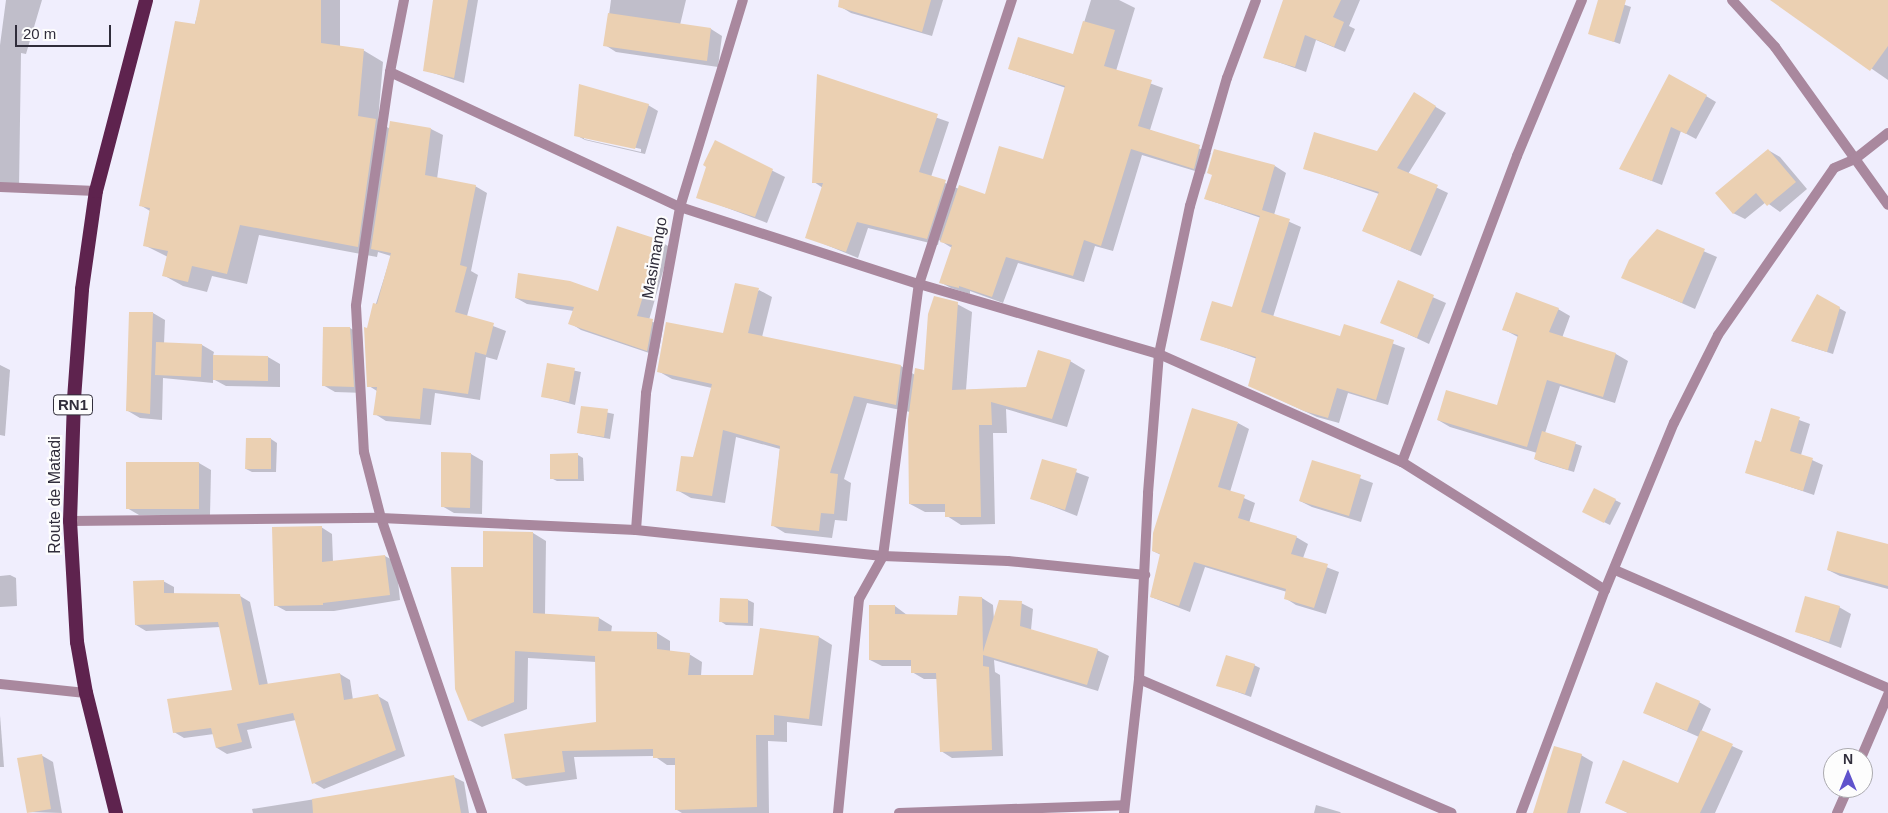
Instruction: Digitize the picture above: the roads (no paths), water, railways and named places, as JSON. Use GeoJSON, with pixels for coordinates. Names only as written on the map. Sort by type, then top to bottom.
{"type":"FeatureCollection","features":[{"type":"Feature","properties":{"kind":"highway","name":"Route de Matadi"},"geometry":{"type":"LineString","coordinates":[[116,813],[86,693],[77,642],[70,521],[81,298],[96,191],[146,0]]}},
{"type":"Feature","properties":{"kind":"street"},"geometry":{"type":"LineString","coordinates":[[404,0],[390,72],[356,306],[364,452],[381,518],[482,813]]}},
{"type":"Feature","properties":{"kind":"street","name":"Masimango"},"geometry":{"type":"LineString","coordinates":[[636,530],[646,393],[680,207],[743,0]]}},
{"type":"Feature","properties":{"kind":"street"},"geometry":{"type":"LineString","coordinates":[[838,813],[859,599],[883,556],[919,284],[1012,0]]}},
{"type":"Feature","properties":{"kind":"street"},"geometry":{"type":"LineString","coordinates":[[899,813],[1124,809],[1139,679],[1148,493],[1160,354],[1190,206],[1227,78],[1256,0]]}},
{"type":"Feature","properties":{"kind":"street"},"geometry":{"type":"LineString","coordinates":[[1402,462],[1517,156],[1582,0]]}},
{"type":"Feature","properties":{"kind":"street"},"geometry":{"type":"LineString","coordinates":[[1732,0],[1775,47],[1888,205]]}},
{"type":"Feature","properties":{"kind":"street"},"geometry":{"type":"LineString","coordinates":[[390,72],[680,207],[919,284],[1160,354],[1402,462],[1605,590]]}},
{"type":"Feature","properties":{"kind":"street"},"geometry":{"type":"LineString","coordinates":[[1521,813],[1605,590],[1615,570],[1674,423],[1718,335],[1834,168],[1855,159],[1888,133]]}},
{"type":"Feature","properties":{"kind":"street"},"geometry":{"type":"LineString","coordinates":[[0,187],[96,191]]}},
{"type":"Feature","properties":{"kind":"street"},"geometry":{"type":"LineString","coordinates":[[70,521],[381,518],[636,530],[883,556],[1008,561],[1145,575]]}},
{"type":"Feature","properties":{"kind":"street"},"geometry":{"type":"LineString","coordinates":[[1615,570],[1888,688]]}},
{"type":"Feature","properties":{"kind":"street"},"geometry":{"type":"LineString","coordinates":[[1139,679],[1452,813]]}},
{"type":"Feature","properties":{"kind":"street"},"geometry":{"type":"LineString","coordinates":[[0,684],[86,693]]}},
{"type":"Feature","properties":{"kind":"street"},"geometry":{"type":"LineString","coordinates":[[1865,748],[1888,695]]}},
{"type":"Feature","properties":{"kind":"street"},"geometry":{"type":"LineString","coordinates":[[1837,813],[1844,798]]}}]}
